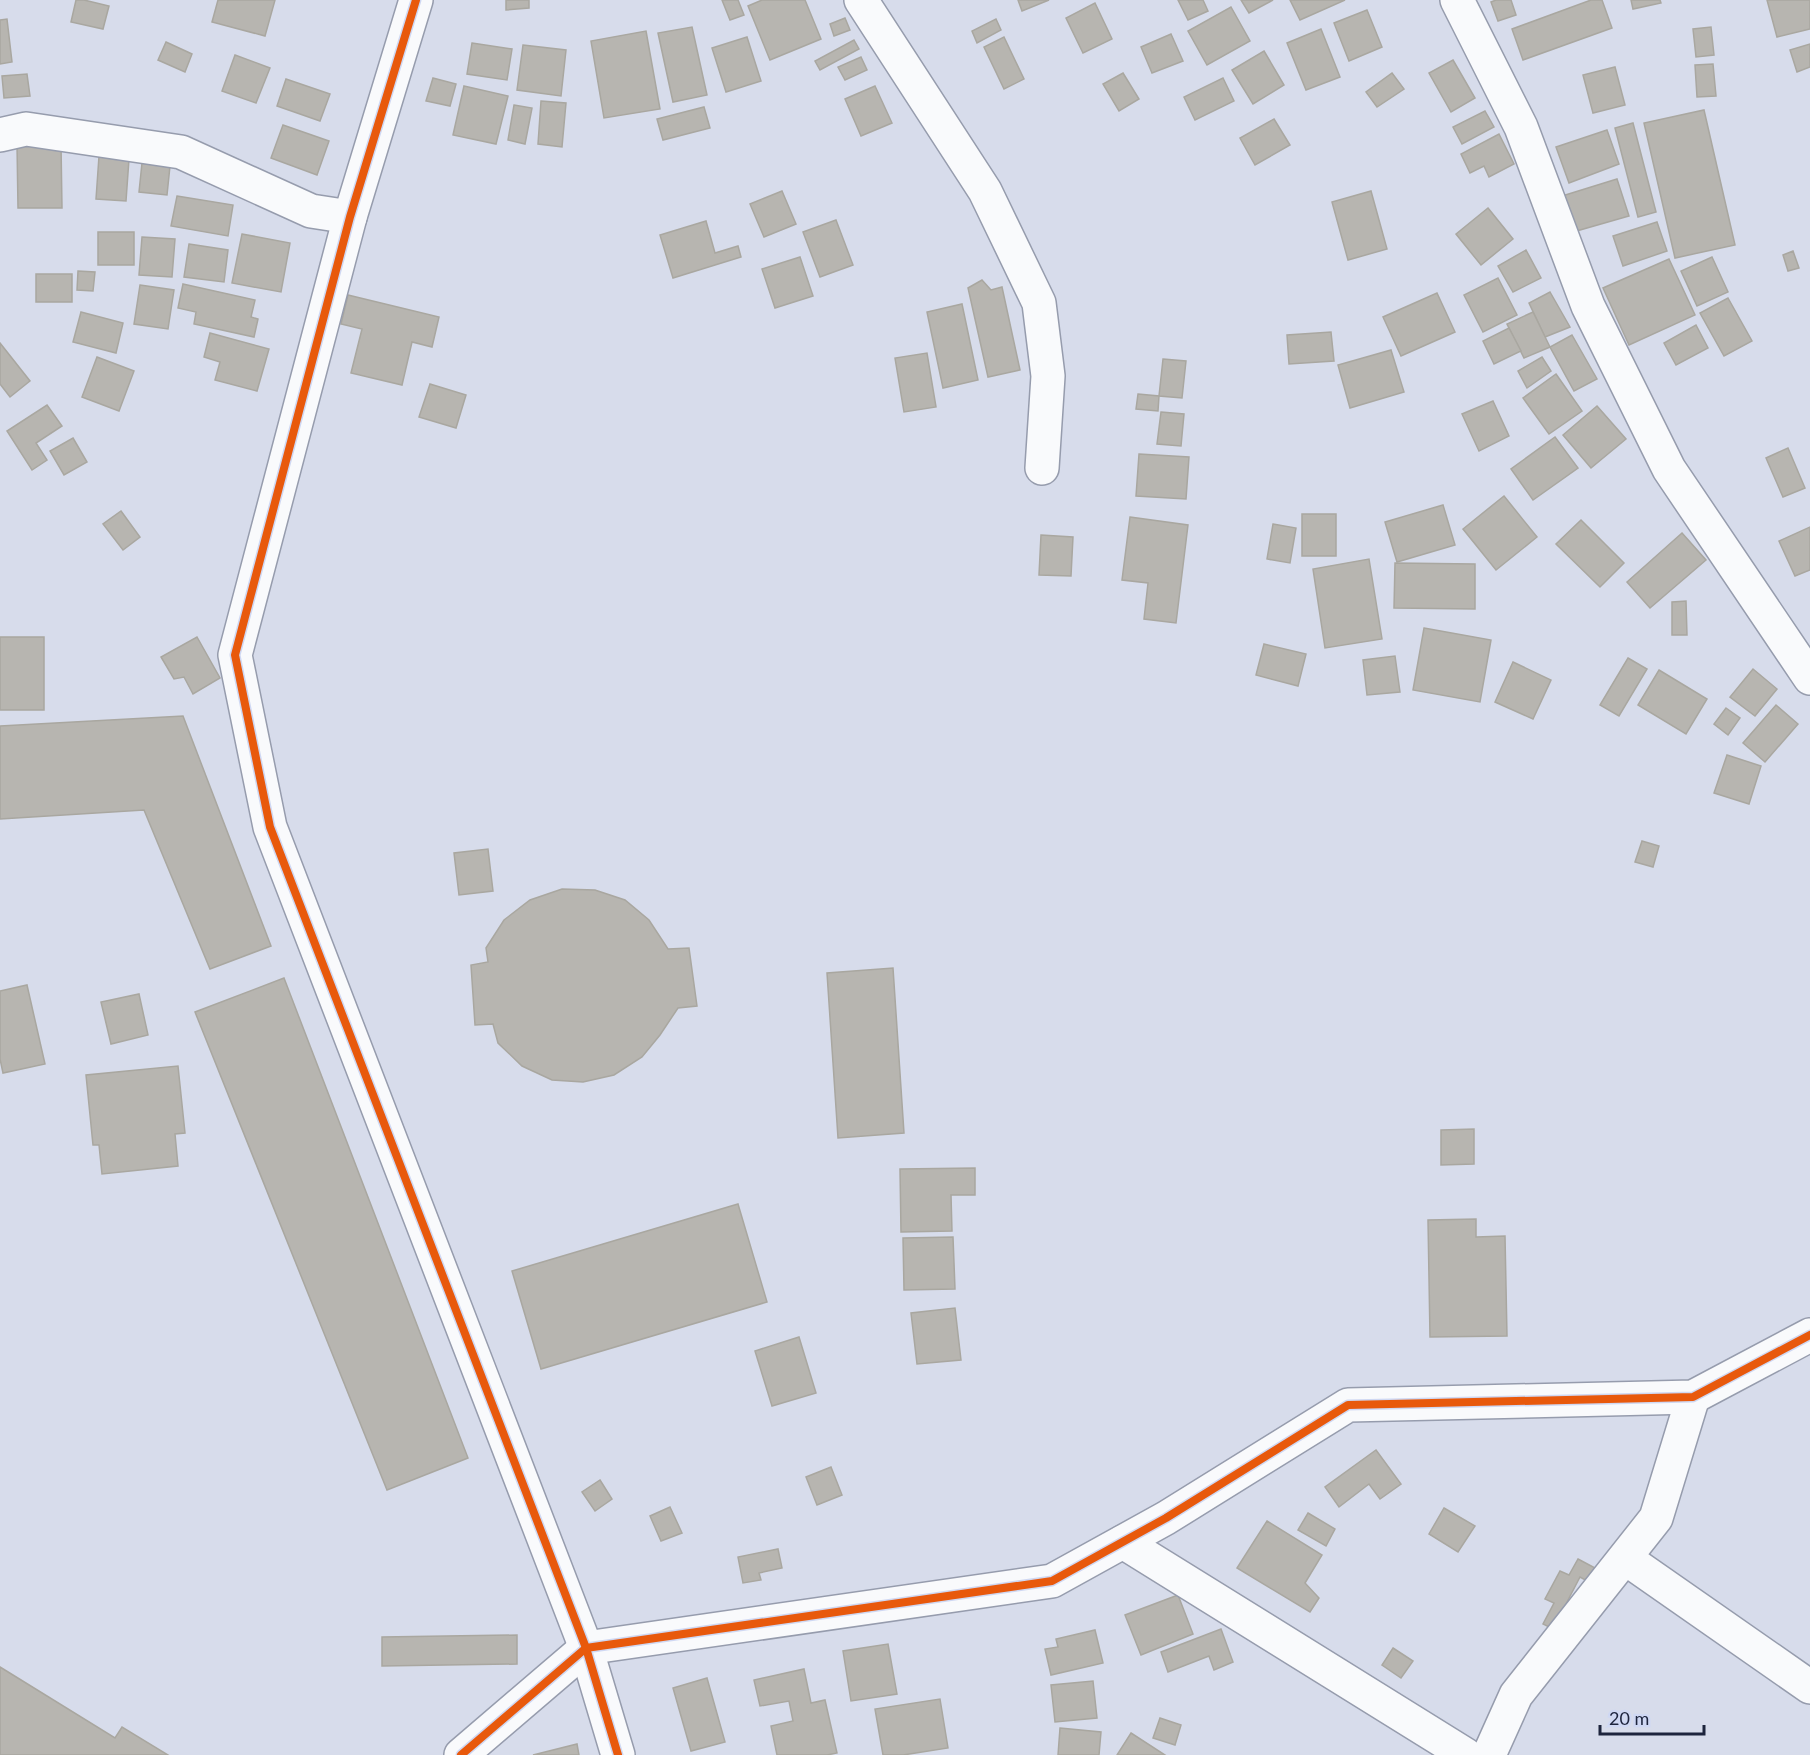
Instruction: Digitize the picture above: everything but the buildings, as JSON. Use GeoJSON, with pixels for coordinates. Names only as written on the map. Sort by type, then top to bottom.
{"type":"FeatureCollection","features":[{"type":"Feature","properties":{"kind":"street"},"geometry":{"type":"LineString","coordinates":[[416,0],[350,217],[235,655],[270,828],[586,1648],[618,1755]]}},
{"type":"Feature","properties":{"kind":"street"},"geometry":{"type":"LineString","coordinates":[[861,0],[985,191],[1039,303],[1048,376],[1042,468]]}},
{"type":"Feature","properties":{"kind":"street"},"geometry":{"type":"LineString","coordinates":[[1457,0],[1521,127],[1588,306],[1670,470],[1810,678]]}},
{"type":"Feature","properties":{"kind":"street"},"geometry":{"type":"LineString","coordinates":[[0,135],[26,129],[181,152],[310,211],[350,217]]}},
{"type":"Feature","properties":{"kind":"street"},"geometry":{"type":"LineString","coordinates":[[461,1755],[586,1648],[1052,1581],[1166,1518],[1348,1405],[1693,1397],[1810,1335]]}},
{"type":"Feature","properties":{"kind":"street"},"geometry":{"type":"LineString","coordinates":[[1489,1755],[1516,1695],[1656,1518],[1693,1397]]}},
{"type":"Feature","properties":{"kind":"street"},"geometry":{"type":"LineString","coordinates":[[1123,1542],[1466,1755]]}},
{"type":"Feature","properties":{"kind":"street"},"geometry":{"type":"LineString","coordinates":[[1625,1558],[1810,1687]]}},
{"type":"Feature","properties":{"kind":"cycle path"},"geometry":{"type":"LineString","coordinates":[[416,0],[350,217],[235,655],[270,827],[586,1648],[618,1755]]}},
{"type":"Feature","properties":{"kind":"cycle path"},"geometry":{"type":"LineString","coordinates":[[461,1755],[586,1648],[1052,1581],[1166,1518],[1348,1405],[1693,1397],[1810,1335]]}}]}
